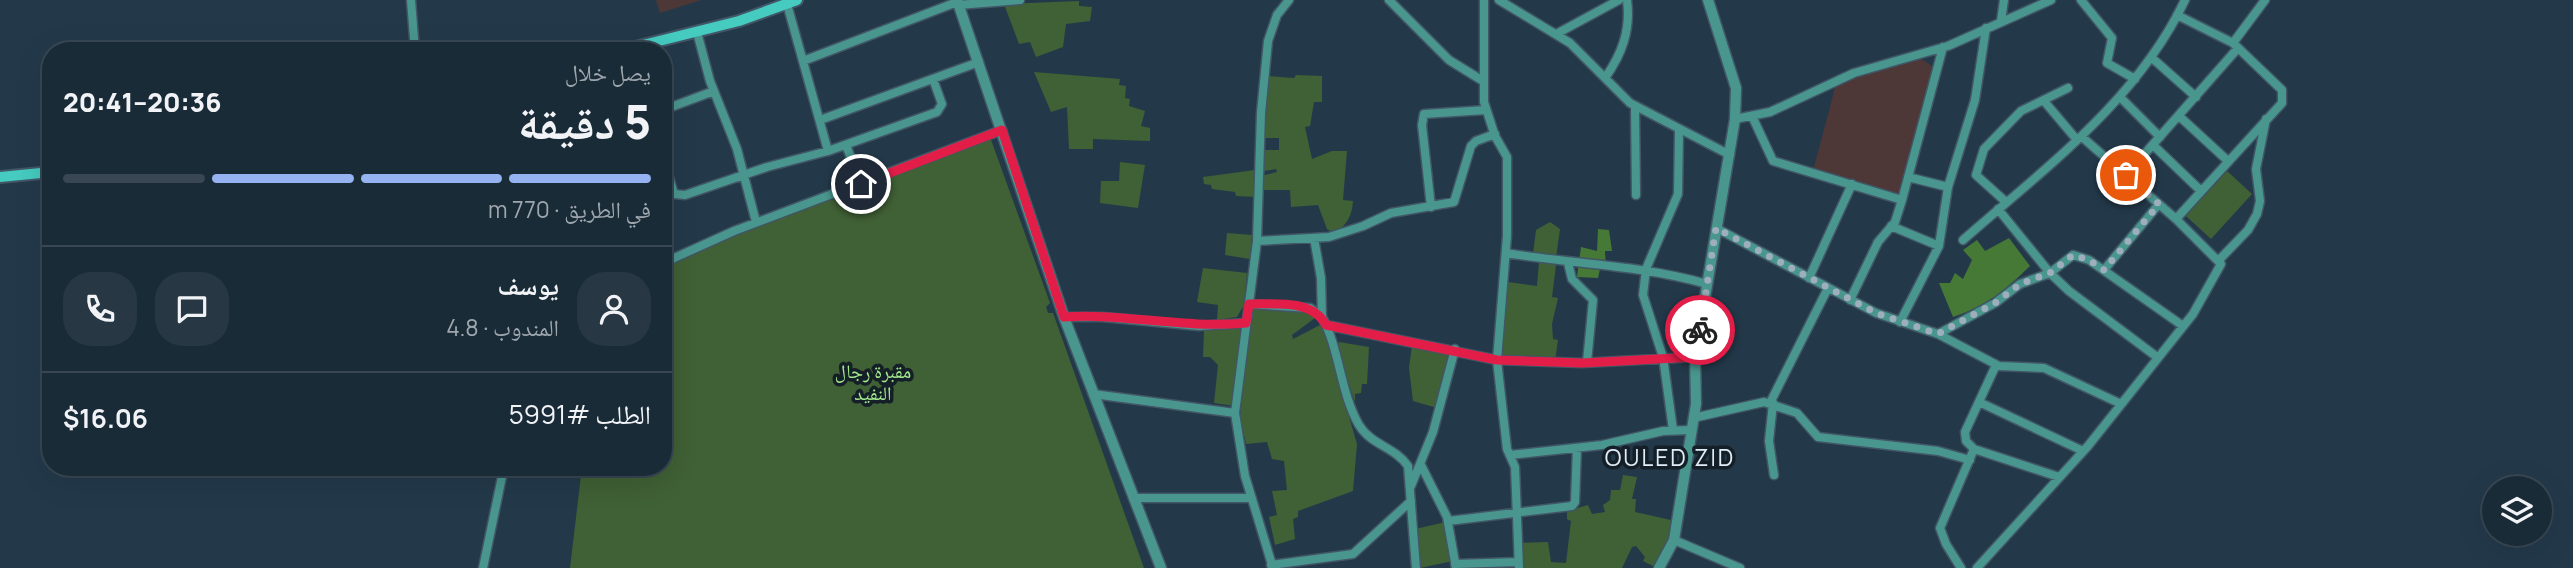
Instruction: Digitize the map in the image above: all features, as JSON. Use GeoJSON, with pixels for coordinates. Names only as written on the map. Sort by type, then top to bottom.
{"type":"FeatureCollection","features":[{"type":"Feature","properties":{"kind":"main road"},"geometry":{"type":"LineString","coordinates":[[656,42],[792,2]]}},
{"type":"Feature","properties":{"kind":"main road"},"geometry":{"type":"LineString","coordinates":[[0,177],[42,174]]}},
{"type":"Feature","properties":{"kind":"street"},"geometry":{"type":"LineString","coordinates":[[411,0],[414,42]]}},
{"type":"Feature","properties":{"kind":"street"},"geometry":{"type":"LineString","coordinates":[[803,61],[957,2],[1020,0]]}},
{"type":"Feature","properties":{"kind":"street"},"geometry":{"type":"LineString","coordinates":[[1389,0],[1449,60],[1483,81]]}},
{"type":"Feature","properties":{"kind":"street"},"geometry":{"type":"LineString","coordinates":[[1421,466],[1448,521],[1456,566],[1518,565],[1514,467],[1497,360],[1506,253],[1507,157],[1494,134],[1486,110],[1483,81],[1484,0]]}},
{"type":"Feature","properties":{"kind":"street"},"geometry":{"type":"LineString","coordinates":[[1499,0],[1558,33],[1581,51],[1635,106],[1730,155]]}},
{"type":"Feature","properties":{"kind":"street"},"geometry":{"type":"LineString","coordinates":[[1558,33],[1602,4],[1619,0]]}},
{"type":"Feature","properties":{"kind":"street"},"geometry":{"type":"LineString","coordinates":[[1605,78],[1619,58],[1626,34],[1627,0]]}},
{"type":"Feature","properties":{"kind":"street"},"geometry":{"type":"LineString","coordinates":[[1658,568],[1674,540],[1693,418],[1695,357],[1735,119],[1736,88],[1708,0]]}},
{"type":"Feature","properties":{"kind":"street"},"geometry":{"type":"LineString","coordinates":[[2001,21],[2004,0]]}},
{"type":"Feature","properties":{"kind":"street"},"geometry":{"type":"LineString","coordinates":[[1735,119],[1770,112],[1854,74],[1942,47],[2051,0]]}},
{"type":"Feature","properties":{"kind":"street"},"geometry":{"type":"LineString","coordinates":[[2081,0],[2112,38],[2108,63],[2134,79]]}},
{"type":"Feature","properties":{"kind":"street"},"geometry":{"type":"LineString","coordinates":[[1963,240],[2080,138],[2120,97],[2151,57],[2185,0]]}},
{"type":"Feature","properties":{"kind":"street"},"geometry":{"type":"LineString","coordinates":[[2126,175],[2196,97],[2236,45],[2265,0]]}},
{"type":"Feature","properties":{"kind":"street"},"geometry":{"type":"LineString","coordinates":[[792,2],[803,61],[828,151]]}},
{"type":"Feature","properties":{"kind":"street"},"geometry":{"type":"LineString","coordinates":[[957,2],[1064,317],[1161,568]]}},
{"type":"Feature","properties":{"kind":"street"},"geometry":{"type":"LineString","coordinates":[[1286,2],[1270,27],[1268,41],[1261,113],[1257,241],[1235,413],[1239,450],[1251,498],[1272,566],[1353,554],[1411,501]]}},
{"type":"Feature","properties":{"kind":"street"},"geometry":{"type":"LineString","coordinates":[[2176,219],[2282,103],[2282,90],[2236,45],[2177,15]]}},
{"type":"Feature","properties":{"kind":"street"},"geometry":{"type":"LineString","coordinates":[[1900,322],[1939,246],[1948,187],[1975,100],[1986,28]]}},
{"type":"Feature","properties":{"kind":"street"},"geometry":{"type":"LineString","coordinates":[[697,32],[714,91],[737,149],[756,222]]}},
{"type":"Feature","properties":{"kind":"street"},"geometry":{"type":"LineString","coordinates":[[1850,300],[1878,242],[1891,226],[1902,200],[1942,47]]}},
{"type":"Feature","properties":{"kind":"street"},"geometry":{"type":"LineString","coordinates":[[2151,57],[2196,97]]}},
{"type":"Feature","properties":{"kind":"street"},"geometry":{"type":"LineString","coordinates":[[820,120],[978,62]]}},
{"type":"Feature","properties":{"kind":"street"},"geometry":{"type":"LineString","coordinates":[[672,181],[677,195],[828,151],[940,110],[942,104],[933,79]]}},
{"type":"Feature","properties":{"kind":"street"},"geometry":{"type":"LineString","coordinates":[[2006,202],[1978,178],[1981,153],[2021,111],[2068,88]]}},
{"type":"Feature","properties":{"kind":"street"},"geometry":{"type":"LineString","coordinates":[[672,107],[714,91]]}},
{"type":"Feature","properties":{"kind":"street"},"geometry":{"type":"LineString","coordinates":[[2120,97],[2160,137]]}},
{"type":"Feature","properties":{"kind":"street"},"geometry":{"type":"LineString","coordinates":[[1977,568],[2083,451],[2183,326],[2221,270],[2220,260],[2126,175],[2080,138],[2044,101]]}},
{"type":"Feature","properties":{"kind":"street"},"geometry":{"type":"LineString","coordinates":[[1635,106],[1636,195]]}},
{"type":"Feature","properties":{"kind":"street"},"geometry":{"type":"LineString","coordinates":[[1431,207],[1422,125],[1424,114],[1486,110]]}},
{"type":"Feature","properties":{"kind":"street"},"geometry":{"type":"LineString","coordinates":[[1752,116],[1773,160],[1902,200]]}},
{"type":"Feature","properties":{"kind":"street"},"geometry":{"type":"LineString","coordinates":[[2179,116],[2228,161]]}},
{"type":"Feature","properties":{"kind":"street"},"geometry":{"type":"LineString","coordinates":[[2220,260],[2248,230],[2257,214],[2260,201],[2256,169],[2266,119]]}},
{"type":"Feature","properties":{"kind":"street"},"geometry":{"type":"LineString","coordinates":[[672,259],[756,222],[1002,130]]}},
{"type":"Feature","properties":{"kind":"street"},"geometry":{"type":"LineString","coordinates":[[1673,430],[1663,357],[1643,299],[1646,269],[1678,194],[1679,130]]}},
{"type":"Feature","properties":{"kind":"street"},"geometry":{"type":"LineString","coordinates":[[1257,241],[1314,238],[1345,233],[1391,213],[1456,201],[1471,146],[1476,141],[1494,134]]}},
{"type":"Feature","properties":{"kind":"street"},"geometry":{"type":"LineString","coordinates":[[846,145],[861,184]]}},
{"type":"Feature","properties":{"kind":"street"},"geometry":{"type":"LineString","coordinates":[[2153,145],[2201,191]]}},
{"type":"Feature","properties":{"kind":"street"},"geometry":{"type":"LineString","coordinates":[[1908,177],[1948,187]]}},
{"type":"Feature","properties":{"kind":"street"},"geometry":{"type":"LineString","coordinates":[[1809,278],[1852,184]]}},
{"type":"Feature","properties":{"kind":"street"},"geometry":{"type":"LineString","coordinates":[[2104,270],[2159,204]]}},
{"type":"Feature","properties":{"kind":"street"},"geometry":{"type":"LineString","coordinates":[[1998,209],[2050,273],[2157,357]]}},
{"type":"Feature","properties":{"kind":"street"},"geometry":{"type":"LineString","coordinates":[[1891,226],[1939,246]]}},
{"type":"Feature","properties":{"kind":"street"},"geometry":{"type":"LineString","coordinates":[[1716,228],[1850,300],[1900,322],[1938,334],[1996,365],[2044,368],[2119,403]]}},
{"type":"Feature","properties":{"kind":"street"},"geometry":{"type":"LineString","coordinates":[[1314,238],[1321,278],[1324,321],[1359,425],[1372,441],[1404,461],[1409,473],[1416,568]]}},
{"type":"Feature","properties":{"kind":"street"},"geometry":{"type":"LineString","coordinates":[[1506,253],[1568,263],[1646,269],[1707,284]]}},
{"type":"Feature","properties":{"kind":"street"},"geometry":{"type":"LineString","coordinates":[[1938,334],[1995,303],[2020,284],[2050,273],[2073,255],[2089,260],[2183,326]]}},
{"type":"Feature","properties":{"kind":"street"},"geometry":{"type":"LineString","coordinates":[[1568,263],[1572,279],[1593,302],[1587,362]]}},
{"type":"Feature","properties":{"kind":"street"},"geometry":{"type":"LineString","coordinates":[[1774,474],[1769,442],[1772,403],[1828,288]]}},
{"type":"Feature","properties":{"kind":"street"},"geometry":{"type":"LineString","coordinates":[[1249,304],[1310,308],[1324,321],[1497,360],[1587,362],[1695,357]]}},
{"type":"Feature","properties":{"kind":"street"},"geometry":{"type":"LineString","coordinates":[[1064,317],[1103,317],[1199,326],[1246,323]]}},
{"type":"Feature","properties":{"kind":"street"},"geometry":{"type":"LineString","coordinates":[[1410,487],[1421,466],[1455,349]]}},
{"type":"Feature","properties":{"kind":"street"},"geometry":{"type":"LineString","coordinates":[[1996,365],[1964,436],[1974,449],[2059,477]]}},
{"type":"Feature","properties":{"kind":"street"},"geometry":{"type":"LineString","coordinates":[[1093,394],[1235,413]]}},
{"type":"Feature","properties":{"kind":"street"},"geometry":{"type":"LineString","coordinates":[[1979,402],[2083,451]]}},
{"type":"Feature","properties":{"kind":"street"},"geometry":{"type":"LineString","coordinates":[[1693,418],[1754,403],[1772,403],[1797,413],[1818,437],[1926,449],[1970,460]]}},
{"type":"Feature","properties":{"kind":"street"},"geometry":{"type":"LineString","coordinates":[[1510,455],[1577,448],[1673,430],[1690,430]]}},
{"type":"Feature","properties":{"kind":"street"},"geometry":{"type":"LineString","coordinates":[[1448,521],[1574,505],[1577,448]]}},
{"type":"Feature","properties":{"kind":"street"},"geometry":{"type":"LineString","coordinates":[[1961,568],[1946,544],[1940,527],[1974,449]]}},
{"type":"Feature","properties":{"kind":"street"},"geometry":{"type":"LineString","coordinates":[[483,568],[501,476]]}},
{"type":"Feature","properties":{"kind":"street"},"geometry":{"type":"LineString","coordinates":[[1133,498],[1251,498]]}},
{"type":"Feature","properties":{"kind":"street"},"geometry":{"type":"LineString","coordinates":[[1674,540],[1740,568]]}},
{"type":"Feature","properties":{"kind":"shaded area"},"geometry":{"type":"Polygon","coordinates":[[[656,0],[701,0],[660,13],[656,0]]]}},
{"type":"Feature","properties":{"kind":"shaded area"},"geometry":{"type":"Polygon","coordinates":[[[1920,58],[1935,68],[1901,196],[1813,171],[1836,84],[1920,58]]]}},
{"type":"Feature","properties":{"kind":"green space"},"geometry":{"type":"Polygon","coordinates":[[[1079,1],[1079,6],[1092,7],[1090,21],[1066,24],[1063,47],[1036,57],[1030,42],[1019,44],[1004,4],[1079,1]]]}},
{"type":"Feature","properties":{"kind":"green space"},"geometry":{"type":"Polygon","coordinates":[[[1034,72],[1120,79],[1119,85],[1126,86],[1125,98],[1130,99],[1129,106],[1145,111],[1141,126],[1150,128],[1150,141],[1093,139],[1093,149],[1069,149],[1067,107],[1051,112],[1034,72]]]}},
{"type":"Feature","properties":{"kind":"green space"},"geometry":{"type":"Polygon","coordinates":[[[1296,75],[1322,76],[1322,102],[1314,102],[1310,126],[1305,127],[1312,159],[1332,151],[1347,151],[1343,200],[1353,201],[1348,220],[1334,234],[1327,229],[1318,205],[1291,207],[1290,190],[1261,190],[1261,176],[1277,172],[1276,169],[1264,171],[1263,150],[1279,150],[1279,138],[1263,138],[1268,76],[1294,78],[1296,75]]]}},
{"type":"Feature","properties":{"kind":"green space","name":"مقبرة رجال النفيد"},"geometry":{"type":"Polygon","coordinates":[[[990,137],[1050,303],[1046,307],[1048,313],[1053,313],[1144,568],[570,568],[581,476],[672,476],[672,264],[726,238],[990,137]]]}},
{"type":"Feature","properties":{"kind":"green space"},"geometry":{"type":"Polygon","coordinates":[[[1120,162],[1145,165],[1138,208],[1100,203],[1101,181],[1119,181],[1120,162]]]}},
{"type":"Feature","properties":{"kind":"green space"},"geometry":{"type":"Polygon","coordinates":[[[1255,170],[1255,197],[1236,196],[1235,192],[1212,189],[1211,185],[1204,184],[1203,177],[1255,170]]]}},
{"type":"Feature","properties":{"kind":"green space"},"geometry":{"type":"Polygon","coordinates":[[[2227,171],[2252,194],[2211,239],[2186,216],[2227,171]]]}},
{"type":"Feature","properties":{"kind":"green space"},"geometry":{"type":"Polygon","coordinates":[[[1550,222],[1560,229],[1556,258],[1533,254],[1536,230],[1550,222]]]}},
{"type":"Feature","properties":{"kind":"green space"},"geometry":{"type":"Polygon","coordinates":[[[1598,229],[1609,230],[1612,251],[1605,251],[1606,269],[1600,269],[1598,278],[1577,277],[1581,247],[1597,251],[1598,229]]]}},
{"type":"Feature","properties":{"kind":"green space"},"geometry":{"type":"Polygon","coordinates":[[[1227,233],[1252,235],[1250,259],[1225,255],[1227,233]]]}},
{"type":"Feature","properties":{"kind":"green space"},"geometry":{"type":"Polygon","coordinates":[[[2009,238],[2030,266],[1995,296],[1953,317],[1939,283],[1950,283],[1955,273],[1963,279],[1972,260],[1963,250],[1977,240],[1985,251],[2009,238]]]}},
{"type":"Feature","properties":{"kind":"green space"},"geometry":{"type":"Polygon","coordinates":[[[1539,261],[1556,265],[1552,297],[1558,298],[1552,324],[1553,339],[1558,340],[1555,361],[1499,355],[1508,282],[1537,286],[1539,261]]]}},
{"type":"Feature","properties":{"kind":"green space"},"geometry":{"type":"Polygon","coordinates":[[[1203,268],[1247,273],[1244,305],[1237,317],[1217,320],[1218,305],[1197,302],[1203,268]]]}},
{"type":"Feature","properties":{"kind":"green space"},"geometry":{"type":"Polygon","coordinates":[[[1278,300],[1301,305],[1314,313],[1315,318],[1292,335],[1293,339],[1322,324],[1357,444],[1353,491],[1298,511],[1298,517],[1293,519],[1295,539],[1275,545],[1269,517],[1277,515],[1272,491],[1287,490],[1284,461],[1272,459],[1267,442],[1246,444],[1240,417],[1252,308],[1262,301],[1278,300]]]}},
{"type":"Feature","properties":{"kind":"green space"},"geometry":{"type":"Polygon","coordinates":[[[1241,326],[1234,406],[1214,403],[1218,365],[1210,357],[1203,357],[1204,330],[1241,326]]]}},
{"type":"Feature","properties":{"kind":"green space"},"geometry":{"type":"Polygon","coordinates":[[[1339,342],[1369,347],[1367,384],[1362,384],[1361,393],[1355,394],[1355,402],[1337,352],[1339,342]]]}},
{"type":"Feature","properties":{"kind":"green space"},"geometry":{"type":"Polygon","coordinates":[[[1412,345],[1450,351],[1437,408],[1413,401],[1409,368],[1412,345]]]}},
{"type":"Feature","properties":{"kind":"green space"},"geometry":{"type":"Polygon","coordinates":[[[1623,475],[1637,477],[1632,499],[1636,499],[1635,512],[1671,520],[1668,542],[1653,566],[1643,561],[1645,557],[1636,546],[1632,547],[1622,568],[1522,568],[1519,543],[1548,542],[1551,562],[1566,563],[1571,521],[1567,519],[1567,511],[1588,505],[1592,514],[1605,512],[1603,505],[1610,500],[1611,490],[1620,490],[1623,475]]]}},
{"type":"Feature","properties":{"kind":"green space"},"geometry":{"type":"Polygon","coordinates":[[[1446,522],[1453,561],[1420,568],[1415,529],[1446,522]]]}},
{"type":"Feature","properties":{"kind":"way so far"},"geometry":{"type":"LineString","coordinates":[[1700,330],[1716,228],[1876,313],[1938,334],[1995,303],[2020,284],[2050,273],[2073,255],[2089,260],[2104,270],[2159,204],[2126,175]]}},
{"type":"Feature","properties":{"kind":"district","name":"OULED ZID"},"geometry":{"type":"Point","coordinates":[1670,457]}},
{"type":"Feature","properties":{"kind":"route"},"geometry":{"type":"LineString","coordinates":[[861,184],[1002,130],[1064,317],[1103,317],[1199,326],[1246,323],[1249,304],[1292,305],[1310,308],[1322,317],[1326,325],[1455,349],[1497,360],[1540,363],[1695,357],[1700,330]]}}]}
